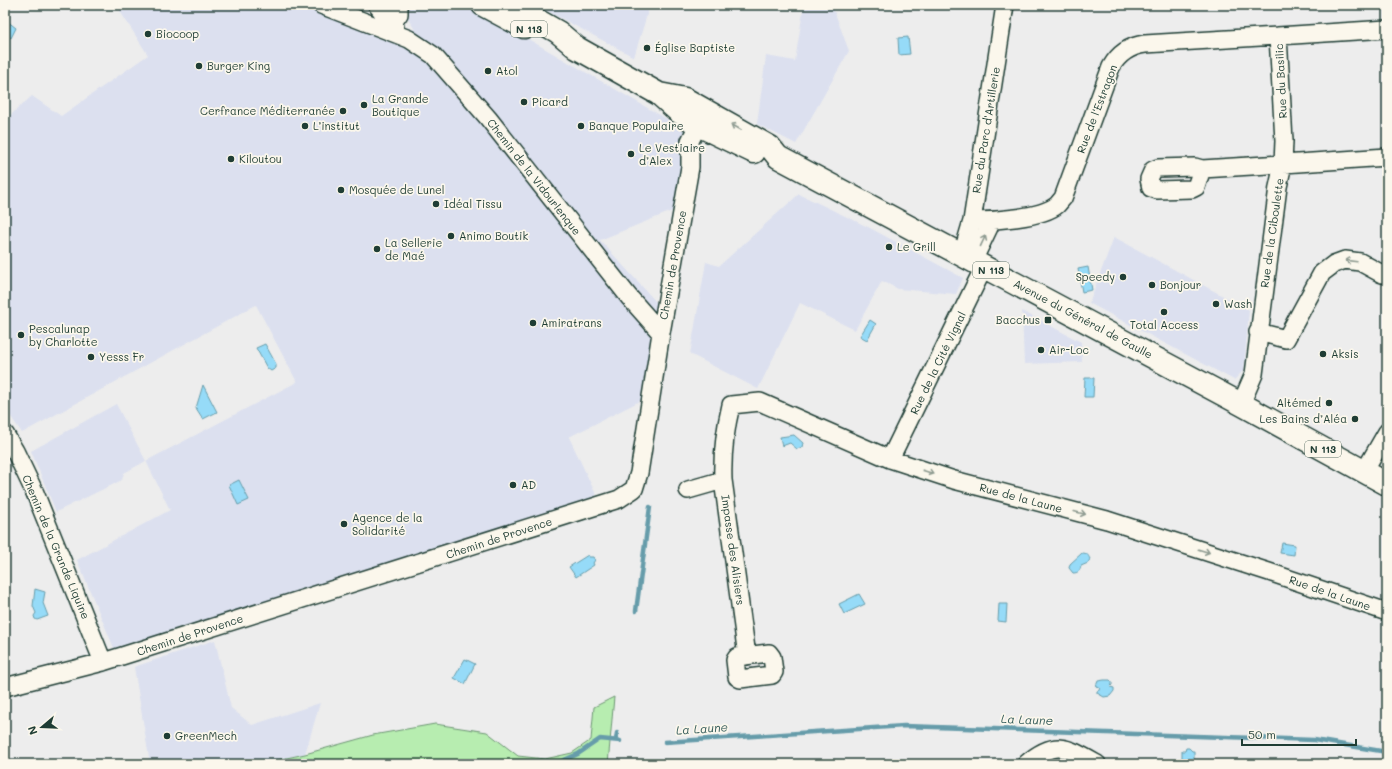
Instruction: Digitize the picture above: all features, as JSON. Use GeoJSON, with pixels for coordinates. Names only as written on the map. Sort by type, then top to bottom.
{"type":"FeatureCollection","features":[{"type":"Feature","properties":{"kind":"main road","name":"N 113"},"geometry":{"type":"LineString","coordinates":[[483,5],[552,41],[577,48]]}},
{"type":"Feature","properties":{"kind":"main road","name":"N 113"},"geometry":{"type":"LineString","coordinates":[[511,5],[558,32],[577,48],[659,94]]}},
{"type":"Feature","properties":{"kind":"main road","name":"Avenue du Général de Gaulle"},"geometry":{"type":"LineString","coordinates":[[659,94],[679,112],[698,125],[763,157],[778,157]]}},
{"type":"Feature","properties":{"kind":"main road","name":"Avenue du Général de Gaulle"},"geometry":{"type":"LineString","coordinates":[[659,94],[685,99],[770,147],[778,157],[1241,404],[1387,484]]}},
{"type":"Feature","properties":{"kind":"street","name":"Chemin de la Vidourlenque"},"geometry":{"type":"LineString","coordinates":[[321,5],[396,20]]}},
{"type":"Feature","properties":{"kind":"street","name":"Chemin de la Vidourlenque"},"geometry":{"type":"LineString","coordinates":[[377,5],[387,18],[396,20],[409,39],[433,55],[488,118],[629,297],[661,333]]}},
{"type":"Feature","properties":{"kind":"street","name":"Rue du Parc d'Artillerie"},"geometry":{"type":"LineString","coordinates":[[973,261],[972,221],[1005,5]]}},
{"type":"Feature","properties":{"kind":"street","name":"Rue du Basilic"},"geometry":{"type":"LineString","coordinates":[[1283,164],[1284,141],[1278,36],[1387,29]]}},
{"type":"Feature","properties":{"kind":"street","name":"Rue de l'Estragon"},"geometry":{"type":"LineString","coordinates":[[972,221],[992,221],[1043,213],[1057,206],[1063,198],[1111,67],[1114,61],[1128,49],[1136,45],[1145,44],[1278,36]]}},
{"type":"Feature","properties":{"kind":"street","name":"Chemin de Provence"},"geometry":{"type":"LineString","coordinates":[[5,687],[103,662],[619,499],[634,489],[639,473],[661,333],[690,167],[690,141],[698,125]]}},
{"type":"Feature","properties":{"kind":"street","name":"Rue de la Ciboulette"},"geometry":{"type":"LineString","coordinates":[[1241,404],[1254,374],[1258,332],[1278,187],[1283,164],[1387,157]]}},
{"type":"Feature","properties":{"kind":"street"},"geometry":{"type":"LineString","coordinates":[[1202,169],[1283,164]]}},
{"type":"Feature","properties":{"kind":"street"},"geometry":{"type":"LineString","coordinates":[[973,261],[992,221]]}},
{"type":"Feature","properties":{"kind":"street"},"geometry":{"type":"LineString","coordinates":[[1258,332],[1286,339],[1322,273],[1334,264],[1345,260],[1360,262],[1382,274],[1387,275]]}},
{"type":"Feature","properties":{"kind":"street","name":"Rue de la Cité Vignal"},"geometry":{"type":"LineString","coordinates":[[890,460],[973,261]]}},
{"type":"Feature","properties":{"kind":"street","name":"Rue de la Laune"},"geometry":{"type":"LineString","coordinates":[[723,480],[722,462],[731,405],[760,402],[890,460],[954,480],[1107,520],[1387,612]]}},
{"type":"Feature","properties":{"kind":"street"},"geometry":{"type":"LineString","coordinates":[[1364,472],[1387,432]]}},
{"type":"Feature","properties":{"kind":"street","name":"Chemin de la Grande Liquine"},"geometry":{"type":"LineString","coordinates":[[5,434],[15,451],[35,493],[103,662]]}},
{"type":"Feature","properties":{"kind":"street","name":"Impasse des Alisiers"},"geometry":{"type":"LineString","coordinates":[[688,490],[723,480],[747,656]]}},
{"type":"Feature","properties":{"kind":"street"},"geometry":{"type":"LineString","coordinates":[[1026,764],[1038,754],[1059,747],[1074,751],[1097,764]]}},
{"type":"Feature","properties":{"kind":"shaded area"},"geometry":{"type":"Polygon","coordinates":[[[116,5],[330,5],[415,30],[407,17],[408,5],[469,5],[684,129],[677,209],[600,240],[657,303],[642,400],[569,437],[598,499],[454,541],[246,608],[114,648],[77,560],[170,510],[146,461],[297,382],[256,305],[22,433],[5,408],[5,120],[32,96],[61,116],[148,55],[116,5]]]}},
{"type":"Feature","properties":{"kind":"shaded area"},"geometry":{"type":"Polygon","coordinates":[[[536,5],[650,5],[634,57],[536,5]]]}},
{"type":"Feature","properties":{"kind":"shaded area"},"geometry":{"type":"Polygon","coordinates":[[[804,5],[832,5],[849,51],[796,144],[757,124],[766,56],[795,61],[804,5]]]}},
{"type":"Feature","properties":{"kind":"shaded area"},"geometry":{"type":"Polygon","coordinates":[[[799,194],[870,228],[963,278],[956,294],[898,289],[882,281],[855,330],[800,303],[758,389],[690,354],[706,262],[719,266],[799,194]]]}},
{"type":"Feature","properties":{"kind":"shaded area"},"geometry":{"type":"Polygon","coordinates":[[[1114,237],[1249,310],[1244,370],[1234,380],[1089,303],[1114,237]]]}},
{"type":"Feature","properties":{"kind":"shaded area"},"geometry":{"type":"Polygon","coordinates":[[[1022,311],[1081,342],[1082,362],[1024,364],[1022,311]]]}},
{"type":"Feature","properties":{"kind":"shaded area"},"geometry":{"type":"Polygon","coordinates":[[[116,404],[146,461],[124,473],[122,480],[56,512],[31,451],[116,404]]]}},
{"type":"Feature","properties":{"kind":"shaded area"},"geometry":{"type":"Polygon","coordinates":[[[215,640],[231,708],[252,725],[320,703],[305,754],[259,764],[150,764],[134,667],[215,640]]]}},
{"type":"Feature","properties":{"kind":"green space"},"geometry":{"type":"Polygon","coordinates":[[[614,697],[608,764],[259,764],[305,754],[373,735],[435,724],[487,732],[518,756],[545,759],[572,753],[591,740],[594,707],[614,697]]]}},
{"type":"Feature","properties":{"kind":"water"},"geometry":{"type":"Polygon","coordinates":[[[5,18],[16,28],[11,38],[8,36],[5,37],[5,18]]]}},
{"type":"Feature","properties":{"kind":"water"},"geometry":{"type":"Polygon","coordinates":[[[908,37],[910,54],[899,55],[898,38],[908,37]]]}},
{"type":"Feature","properties":{"kind":"water"},"geometry":{"type":"Polygon","coordinates":[[[1088,267],[1092,290],[1082,292],[1078,269],[1088,267]]]}},
{"type":"Feature","properties":{"kind":"water"},"geometry":{"type":"Polygon","coordinates":[[[870,320],[876,324],[867,340],[860,336],[870,320]]]}},
{"type":"Feature","properties":{"kind":"water"},"geometry":{"type":"Polygon","coordinates":[[[265,344],[276,364],[276,368],[271,371],[267,368],[256,348],[265,344]]]}},
{"type":"Feature","properties":{"kind":"water"},"geometry":{"type":"Polygon","coordinates":[[[1085,378],[1094,378],[1093,397],[1084,397],[1085,378]]]}},
{"type":"Feature","properties":{"kind":"water"},"geometry":{"type":"Polygon","coordinates":[[[203,385],[217,412],[203,419],[196,408],[203,385]]]}},
{"type":"Feature","properties":{"kind":"water"},"geometry":{"type":"Polygon","coordinates":[[[794,435],[803,443],[802,447],[797,449],[790,443],[782,446],[780,437],[794,435]]]}},
{"type":"Feature","properties":{"kind":"water"},"geometry":{"type":"Polygon","coordinates":[[[239,480],[249,500],[238,505],[229,485],[239,480]]]}},
{"type":"Feature","properties":{"kind":"water"},"geometry":{"type":"Polygon","coordinates":[[[1282,543],[1295,545],[1294,555],[1280,553],[1282,543]]]}},
{"type":"Feature","properties":{"kind":"water"},"geometry":{"type":"Polygon","coordinates":[[[1082,553],[1087,554],[1090,559],[1088,563],[1081,566],[1076,573],[1073,573],[1069,568],[1070,564],[1082,553]]]}},
{"type":"Feature","properties":{"kind":"water"},"geometry":{"type":"Polygon","coordinates":[[[588,555],[589,557],[593,557],[595,560],[593,563],[594,565],[576,577],[569,567],[588,555]]]}},
{"type":"Feature","properties":{"kind":"water"},"geometry":{"type":"Polygon","coordinates":[[[35,589],[45,592],[43,603],[48,616],[37,620],[34,616],[36,613],[33,606],[35,589]]]}},
{"type":"Feature","properties":{"kind":"water"},"geometry":{"type":"Polygon","coordinates":[[[859,594],[865,604],[844,614],[839,604],[859,594]]]}},
{"type":"Feature","properties":{"kind":"water"},"geometry":{"type":"Polygon","coordinates":[[[999,604],[1007,604],[1006,622],[998,621],[999,604]]]}},
{"type":"Feature","properties":{"kind":"water"},"geometry":{"type":"Polygon","coordinates":[[[465,659],[475,664],[465,684],[454,678],[465,659]]]}},
{"type":"Feature","properties":{"kind":"water"},"geometry":{"type":"Polygon","coordinates":[[[1110,680],[1112,682],[1110,687],[1114,688],[1114,691],[1110,696],[1104,697],[1097,693],[1097,691],[1101,689],[1096,686],[1098,681],[1110,680]]]}},
{"type":"Feature","properties":{"kind":"water"},"geometry":{"type":"Polygon","coordinates":[[[1186,748],[1194,751],[1194,764],[1182,764],[1182,751],[1185,751],[1186,748]]]}},
{"type":"Feature","properties":{"kind":"waterway"},"geometry":{"type":"LineString","coordinates":[[636,611],[650,507]]}},
{"type":"Feature","properties":{"kind":"waterway","name":"La Laune"},"geometry":{"type":"LineString","coordinates":[[665,742],[904,726],[1314,740],[1387,752]]}},
{"type":"Feature","properties":{"kind":"waterway"},"geometry":{"type":"LineString","coordinates":[[616,740],[617,733]]}},
{"type":"Feature","properties":{"kind":"waterway","name":"La Laune"},"geometry":{"type":"LineString","coordinates":[[555,764],[578,754],[600,739],[620,741]]}},
{"type":"Feature","properties":{"kind":"place","name":"Biocoop"},"geometry":{"type":"Point","coordinates":[148,34]}},
{"type":"Feature","properties":{"kind":"place","name":"Église Baptiste"},"geometry":{"type":"Point","coordinates":[647,48]}},
{"type":"Feature","properties":{"kind":"place","name":"Burger King"},"geometry":{"type":"Point","coordinates":[199,66]}},
{"type":"Feature","properties":{"kind":"place","name":"Atol"},"geometry":{"type":"Point","coordinates":[488,71]}},
{"type":"Feature","properties":{"kind":"place","name":"Picard"},"geometry":{"type":"Point","coordinates":[524,102]}},
{"type":"Feature","properties":{"kind":"place","name":"La Grande Boutique"},"geometry":{"type":"Point","coordinates":[364,105]}},
{"type":"Feature","properties":{"kind":"place","name":"Cerfrance Méditerranée"},"geometry":{"type":"Point","coordinates":[343,111]}},
{"type":"Feature","properties":{"kind":"place","name":"L’institut"},"geometry":{"type":"Point","coordinates":[305,126]}},
{"type":"Feature","properties":{"kind":"place","name":"Banque Populaire"},"geometry":{"type":"Point","coordinates":[581,126]}},
{"type":"Feature","properties":{"kind":"place","name":"Le Vestiaire d’Alex"},"geometry":{"type":"Point","coordinates":[631,154]}},
{"type":"Feature","properties":{"kind":"place","name":"Kiloutou"},"geometry":{"type":"Point","coordinates":[231,159]}},
{"type":"Feature","properties":{"kind":"place","name":"Mosquée de Lunel"},"geometry":{"type":"Point","coordinates":[341,190]}},
{"type":"Feature","properties":{"kind":"place","name":"Idéal Tissu"},"geometry":{"type":"Point","coordinates":[436,204]}},
{"type":"Feature","properties":{"kind":"place","name":"Animo Boutik"},"geometry":{"type":"Point","coordinates":[451,236]}},
{"type":"Feature","properties":{"kind":"place","name":"Le Grill"},"geometry":{"type":"Point","coordinates":[889,247]}},
{"type":"Feature","properties":{"kind":"place","name":"La Sellerie de Maé"},"geometry":{"type":"Point","coordinates":[377,249]}},
{"type":"Feature","properties":{"kind":"place","name":"Speedy"},"geometry":{"type":"Point","coordinates":[1123,277]}},
{"type":"Feature","properties":{"kind":"place","name":"Bonjour"},"geometry":{"type":"Point","coordinates":[1152,285]}},
{"type":"Feature","properties":{"kind":"place","name":"Wash"},"geometry":{"type":"Point","coordinates":[1216,304]}},
{"type":"Feature","properties":{"kind":"place","name":"Total Access"},"geometry":{"type":"Point","coordinates":[1164,312]}},
{"type":"Feature","properties":{"kind":"place","name":"Bacchus"},"geometry":{"type":"Point","coordinates":[1048,320]}},
{"type":"Feature","properties":{"kind":"place","name":"Amiratrans"},"geometry":{"type":"Point","coordinates":[533,323]}},
{"type":"Feature","properties":{"kind":"place","name":"Pescalunap by Charlotte"},"geometry":{"type":"Point","coordinates":[21,335]}},
{"type":"Feature","properties":{"kind":"place","name":"Air-Loc"},"geometry":{"type":"Point","coordinates":[1041,350]}},
{"type":"Feature","properties":{"kind":"place","name":"Aksis"},"geometry":{"type":"Point","coordinates":[1323,354]}},
{"type":"Feature","properties":{"kind":"place","name":"Yesss Fr"},"geometry":{"type":"Point","coordinates":[91,357]}},
{"type":"Feature","properties":{"kind":"place","name":"Altémed"},"geometry":{"type":"Point","coordinates":[1329,403]}},
{"type":"Feature","properties":{"kind":"place","name":"Les Bains d’Aléa"},"geometry":{"type":"Point","coordinates":[1355,419]}},
{"type":"Feature","properties":{"kind":"place","name":"AD"},"geometry":{"type":"Point","coordinates":[513,485]}},
{"type":"Feature","properties":{"kind":"place","name":"Agence de la Solidarité"},"geometry":{"type":"Point","coordinates":[344,524]}},
{"type":"Feature","properties":{"kind":"place","name":"GreenMech"},"geometry":{"type":"Point","coordinates":[167,736]}}]}
